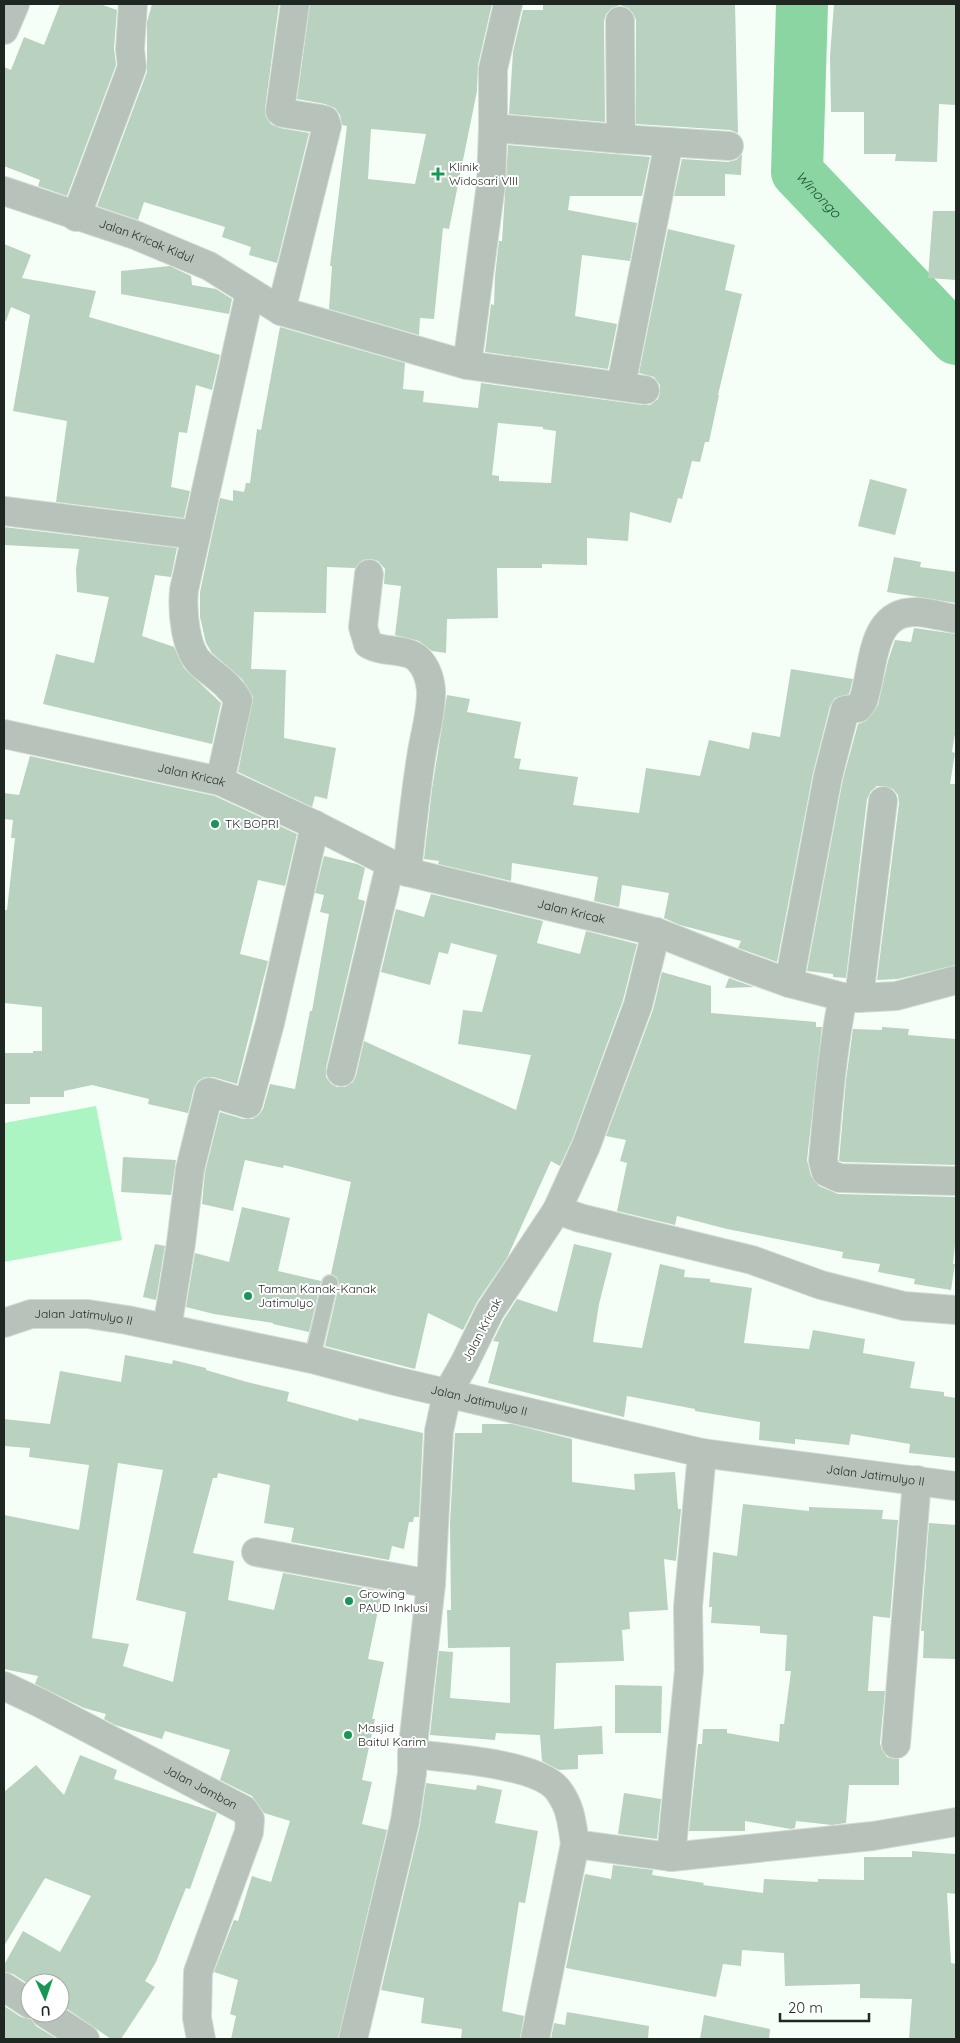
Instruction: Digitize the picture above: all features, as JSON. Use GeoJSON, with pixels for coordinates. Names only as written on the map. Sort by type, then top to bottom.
{"type":"FeatureCollection","features":[{"type":"Feature","properties":{"kind":"street"},"geometry":{"type":"LineString","coordinates":[[4,30],[15,4]]}},
{"type":"Feature","properties":{"kind":"street"},"geometry":{"type":"LineString","coordinates":[[76,217],[132,68],[130,49],[133,4]]}},
{"type":"Feature","properties":{"kind":"street"},"geometry":{"type":"LineString","coordinates":[[281,311],[326,126],[325,120],[280,111],[295,4]]}},
{"type":"Feature","properties":{"kind":"street"},"geometry":{"type":"LineString","coordinates":[[467,365],[491,184],[493,69],[508,4]]}},
{"type":"Feature","properties":{"kind":"street"},"geometry":{"type":"LineString","coordinates":[[620,21],[621,139]]}},
{"type":"Feature","properties":{"kind":"street"},"geometry":{"type":"LineString","coordinates":[[493,128],[729,146]]}},
{"type":"Feature","properties":{"kind":"street","name":"Jalan Kricak Kidul"},"geometry":{"type":"LineString","coordinates":[[4,191],[76,217],[135,235],[209,266],[281,311],[467,365],[633,388],[669,142]]}},
{"type":"Feature","properties":{"kind":"street"},"geometry":{"type":"LineString","coordinates":[[220,781],[238,700],[232,689],[194,658],[190,648],[182,606],[250,292]]}},
{"type":"Feature","properties":{"kind":"street"},"geometry":{"type":"LineString","coordinates":[[4,511],[196,535]]}},
{"type":"Feature","properties":{"kind":"street"},"geometry":{"type":"LineString","coordinates":[[342,1072],[398,869],[421,760],[431,701],[430,684],[424,666],[416,657],[376,649],[368,644],[363,627],[368,574]]}},
{"type":"Feature","properties":{"kind":"street"},"geometry":{"type":"LineString","coordinates":[[789,983],[830,767],[845,710],[858,708],[863,701],[878,638],[886,623],[894,616],[902,614],[918,612],[956,619]]}},
{"type":"Feature","properties":{"kind":"street","name":"Jalan Kricak"},"geometry":{"type":"LineString","coordinates":[[4,734],[220,781],[315,825],[398,869],[656,932],[638,1005],[586,1146],[557,1210],[490,1311],[447,1394],[439,1431],[431,1584],[412,1754],[412,1773],[405,1821],[353,2039]]}},
{"type":"Feature","properties":{"kind":"street"},"geometry":{"type":"LineString","coordinates":[[884,801],[851,998],[834,1042],[823,1161],[826,1172],[839,1178],[956,1181]]}},
{"type":"Feature","properties":{"kind":"street"},"geometry":{"type":"LineString","coordinates":[[167,1328],[181,1243],[190,1170],[210,1092],[248,1104],[270,1023],[315,825]]}},
{"type":"Feature","properties":{"kind":"street"},"geometry":{"type":"LineString","coordinates":[[656,932],[789,983],[851,998],[896,996],[956,980]]}},
{"type":"Feature","properties":{"kind":"street"},"geometry":{"type":"LineString","coordinates":[[557,1210],[580,1218],[752,1260],[839,1290],[904,1306],[956,1310]]}},
{"type":"Feature","properties":{"kind":"street","name":"Jalan Jatimulyo II"},"geometry":{"type":"LineString","coordinates":[[4,1323],[32,1314],[88,1314],[167,1328],[312,1359],[447,1394],[702,1454],[956,1486]]}},
{"type":"Feature","properties":{"kind":"street"},"geometry":{"type":"LineString","coordinates":[[671,1857],[689,1670],[688,1607],[702,1454]]}},
{"type":"Feature","properties":{"kind":"street"},"geometry":{"type":"LineString","coordinates":[[896,1744],[917,1480]]}},
{"type":"Feature","properties":{"kind":"street"},"geometry":{"type":"LineString","coordinates":[[256,1552],[431,1584]]}},
{"type":"Feature","properties":{"kind":"street","name":"Jalan Jambon"},"geometry":{"type":"LineString","coordinates":[[4,1686],[244,1810],[250,1819],[249,1832],[198,1972],[195,2037]]}},
{"type":"Feature","properties":{"kind":"street"},"geometry":{"type":"LineString","coordinates":[[412,1754],[510,1767],[542,1778],[558,1789],[571,1812],[575,1844],[535,2039]]}},
{"type":"Feature","properties":{"kind":"street"},"geometry":{"type":"LineString","coordinates":[[575,1844],[671,1857],[873,1836],[956,1822]]}},
{"type":"Feature","properties":{"kind":"street"},"geometry":{"type":"LineString","coordinates":[[4,1986],[20,1997]]}},
{"type":"Feature","properties":{"kind":"street"},"geometry":{"type":"LineString","coordinates":[[60,2023],[85,2039]]}},
{"type":"Feature","properties":{"kind":"lane"},"geometry":{"type":"LineString","coordinates":[[312,1359],[330,1283]]}},
{"type":"Feature","properties":{"kind":"green space"},"geometry":{"type":"Polygon","coordinates":[[[96,1106],[122,1240],[4,1262],[4,1123],[96,1106]]]}},
{"type":"Feature","properties":{"kind":"building"},"geometry":{"type":"Polygon","coordinates":[[[60,4],[100,4],[117,10],[114,48],[116,65],[67,196],[38,186],[40,180],[4,166],[4,67],[11,70],[24,37],[44,45],[60,4]]]}},
{"type":"Feature","properties":{"kind":"building"},"geometry":{"type":"Polygon","coordinates":[[[152,4],[279,4],[265,109],[266,117],[271,124],[280,128],[309,133],[277,263],[249,255],[251,247],[222,237],[225,227],[144,202],[138,220],[97,206],[147,72],[147,22],[152,4]]]}},
{"type":"Feature","properties":{"kind":"building"},"geometry":{"type":"Polygon","coordinates":[[[310,4],[492,4],[478,65],[477,91],[449,229],[443,228],[434,319],[420,318],[419,335],[329,309],[332,266],[330,266],[347,126],[342,125],[340,115],[335,108],[325,104],[297,99],[310,4]],[[371,129],[368,179],[415,184],[426,134],[371,129]]]}},
{"type":"Feature","properties":{"kind":"building"},"geometry":{"type":"Polygon","coordinates":[[[543,4],[735,4],[738,133],[730,130],[636,124],[636,20],[628,8],[620,5],[612,8],[606,14],[604,21],[605,122],[509,114],[513,52],[523,10],[543,10],[543,4]]]}},
{"type":"Feature","properties":{"kind":"building"},"geometry":{"type":"Polygon","coordinates":[[[834,4],[956,4],[956,105],[939,104],[937,162],[895,161],[896,154],[864,154],[864,112],[831,112],[830,56],[834,4]]]}},
{"type":"Feature","properties":{"kind":"building"},"geometry":{"type":"Polygon","coordinates":[[[508,145],[650,157],[642,196],[570,196],[568,210],[637,223],[630,261],[582,255],[575,316],[617,324],[608,369],[485,352],[491,304],[494,305],[499,241],[502,241],[508,145]]]}},
{"type":"Feature","properties":{"kind":"building"},"geometry":{"type":"Polygon","coordinates":[[[742,154],[741,175],[725,174],[725,196],[674,196],[682,159],[728,162],[736,160],[742,154]]]}},
{"type":"Feature","properties":{"kind":"building"},"geometry":{"type":"Polygon","coordinates":[[[933,211],[956,211],[956,280],[928,278],[933,211]]]}},
{"type":"Feature","properties":{"kind":"building"},"geometry":{"type":"Polygon","coordinates":[[[668,229],[735,245],[725,290],[742,294],[709,442],[705,442],[700,462],[692,461],[682,499],[678,498],[671,523],[630,512],[628,541],[587,538],[587,565],[542,564],[542,568],[497,568],[498,618],[447,619],[446,653],[432,651],[419,641],[395,635],[401,586],[384,584],[385,569],[378,561],[371,559],[363,560],[355,568],[327,567],[326,613],[254,612],[251,669],[286,670],[284,738],[336,748],[327,799],[315,796],[312,807],[238,772],[253,697],[242,679],[212,653],[206,643],[200,617],[200,592],[220,498],[233,501],[233,490],[244,492],[246,483],[250,483],[257,429],[261,430],[280,327],[405,363],[403,389],[424,391],[423,402],[478,408],[481,383],[650,405],[658,399],[660,385],[654,377],[639,373],[668,229]],[[498,423],[492,475],[499,476],[499,481],[551,483],[556,431],[543,429],[543,427],[498,423]]]}},
{"type":"Feature","properties":{"kind":"building"},"geometry":{"type":"Polygon","coordinates":[[[4,244],[31,255],[22,278],[96,291],[89,317],[220,355],[212,390],[196,385],[187,433],[179,432],[171,487],[190,491],[184,518],[56,502],[67,421],[13,411],[30,315],[11,307],[6,321],[4,320],[4,244]]]}},
{"type":"Feature","properties":{"kind":"building"},"geometry":{"type":"Polygon","coordinates":[[[170,266],[191,276],[192,285],[216,289],[232,299],[229,314],[121,294],[121,271],[170,266]]]}},
{"type":"Feature","properties":{"kind":"building"},"geometry":{"type":"Polygon","coordinates":[[[870,479],[907,489],[895,535],[858,526],[870,479]]]}},
{"type":"Feature","properties":{"kind":"building"},"geometry":{"type":"Polygon","coordinates":[[[4,527],[177,548],[171,577],[155,575],[142,636],[174,647],[184,668],[221,703],[212,744],[43,704],[56,654],[94,663],[109,597],[77,592],[76,569],[79,549],[4,545],[4,527]]]}},
{"type":"Feature","properties":{"kind":"building"},"geometry":{"type":"Polygon","coordinates":[[[894,557],[921,562],[920,567],[956,572],[956,603],[887,592],[894,557]]]}},
{"type":"Feature","properties":{"kind":"building"},"geometry":{"type":"Polygon","coordinates":[[[914,628],[956,634],[956,728],[952,752],[955,753],[950,784],[956,784],[956,965],[898,979],[877,980],[899,803],[898,795],[893,789],[877,786],[871,791],[867,799],[846,978],[833,977],[833,974],[807,971],[843,779],[858,724],[866,721],[878,705],[895,640],[911,642],[914,628]]]}},
{"type":"Feature","properties":{"kind":"building"},"geometry":{"type":"Polygon","coordinates":[[[791,669],[853,679],[849,694],[835,698],[830,706],[813,773],[777,962],[738,948],[741,941],[680,925],[664,918],[669,893],[622,885],[619,907],[594,901],[598,877],[512,863],[511,881],[438,864],[439,861],[424,859],[432,789],[447,695],[470,699],[467,712],[521,722],[514,758],[521,759],[519,769],[578,777],[573,805],[639,813],[646,768],[700,776],[709,740],[749,749],[752,732],[780,737],[791,669]]]}},
{"type":"Feature","properties":{"kind":"building"},"geometry":{"type":"Polygon","coordinates":[[[30,756],[215,796],[297,834],[285,886],[258,880],[240,954],[268,961],[237,1084],[213,1077],[205,1077],[198,1081],[194,1088],[188,1113],[148,1104],[149,1099],[92,1085],[64,1091],[64,1097],[30,1097],[30,1104],[4,1104],[4,1053],[33,1053],[33,1051],[42,1051],[42,1007],[4,1003],[4,910],[7,910],[15,838],[11,838],[13,820],[4,819],[4,793],[19,795],[30,756]]]}},
{"type":"Feature","properties":{"kind":"building"},"geometry":{"type":"Polygon","coordinates":[[[324,856],[357,864],[365,868],[358,899],[365,901],[326,1068],[326,1077],[331,1084],[337,1087],[345,1087],[353,1082],[364,1041],[516,1110],[531,1055],[458,1044],[463,1010],[482,1012],[497,955],[451,943],[448,954],[439,952],[430,985],[381,972],[396,909],[424,917],[431,894],[543,921],[537,943],[580,954],[586,931],[637,944],[623,1000],[572,1140],[560,1166],[551,1161],[507,1258],[477,1302],[463,1330],[428,1313],[415,1369],[325,1346],[339,1285],[337,1277],[331,1274],[351,1182],[284,1165],[283,1168],[245,1160],[233,1211],[202,1204],[205,1172],[220,1112],[243,1119],[252,1119],[259,1115],[263,1109],[270,1084],[295,1089],[310,1011],[312,1011],[329,914],[320,912],[324,895],[315,893],[324,856]]]}},
{"type":"Feature","properties":{"kind":"building"},"geometry":{"type":"Polygon","coordinates":[[[662,972],[711,986],[711,1013],[816,1022],[816,1027],[822,1027],[807,1160],[811,1176],[819,1186],[838,1194],[956,1197],[956,1235],[953,1264],[955,1264],[951,1290],[914,1284],[915,1279],[878,1272],[880,1264],[842,1258],[843,1252],[727,1229],[677,1216],[675,1225],[617,1211],[627,1163],[620,1161],[626,1140],[606,1136],[653,1010],[662,972]]]}},
{"type":"Feature","properties":{"kind":"building"},"geometry":{"type":"Polygon","coordinates":[[[729,978],[737,981],[754,987],[725,988],[729,978]]]}},
{"type":"Feature","properties":{"kind":"building"},"geometry":{"type":"Polygon","coordinates":[[[882,1027],[909,1029],[908,1035],[956,1039],[956,1165],[839,1161],[846,1080],[853,1029],[882,1030],[882,1027]]]}},
{"type":"Feature","properties":{"kind":"building"},"geometry":{"type":"Polygon","coordinates":[[[123,1157],[176,1160],[171,1195],[121,1192],[123,1157]]]}},
{"type":"Feature","properties":{"kind":"building"},"geometry":{"type":"Polygon","coordinates":[[[242,1207],[290,1218],[278,1271],[321,1281],[309,1332],[273,1323],[214,1314],[186,1307],[195,1253],[229,1262],[242,1207]]]}},
{"type":"Feature","properties":{"kind":"building"},"geometry":{"type":"Polygon","coordinates":[[[155,1244],[165,1246],[156,1300],[143,1297],[155,1244]]]}},
{"type":"Feature","properties":{"kind":"building"},"geometry":{"type":"Polygon","coordinates":[[[574,1244],[612,1253],[599,1304],[593,1342],[642,1348],[660,1264],[685,1270],[684,1277],[710,1279],[710,1282],[752,1288],[744,1343],[809,1349],[813,1330],[865,1339],[863,1353],[915,1362],[910,1388],[944,1392],[944,1396],[956,1398],[956,1458],[909,1453],[910,1444],[851,1434],[849,1445],[795,1439],[795,1444],[759,1440],[760,1422],[695,1411],[695,1409],[627,1396],[624,1417],[488,1383],[499,1342],[493,1341],[517,1299],[557,1312],[574,1244]]]}},
{"type":"Feature","properties":{"kind":"building"},"geometry":{"type":"Polygon","coordinates":[[[125,1355],[172,1364],[173,1360],[206,1368],[206,1370],[247,1382],[289,1392],[287,1401],[358,1421],[359,1418],[423,1433],[419,1517],[414,1517],[413,1522],[409,1522],[404,1549],[392,1546],[389,1560],[291,1542],[294,1528],[264,1523],[270,1485],[218,1473],[217,1478],[213,1478],[193,1553],[234,1561],[228,1600],[274,1610],[283,1573],[382,1591],[368,1659],[384,1662],[372,1719],[375,1719],[362,1780],[372,1782],[362,1824],[387,1830],[338,2039],[231,2039],[236,2016],[230,2014],[238,1980],[214,1972],[234,1920],[238,1921],[252,1876],[271,1882],[290,1821],[264,1813],[252,1796],[220,1780],[230,1750],[165,1731],[162,1739],[115,1725],[104,1719],[106,1714],[84,1708],[35,1684],[38,1676],[4,1669],[4,1515],[79,1530],[89,1465],[29,1457],[30,1448],[4,1446],[4,1419],[50,1424],[60,1371],[121,1382],[125,1355]],[[118,1463],[92,1638],[129,1644],[123,1666],[173,1682],[186,1612],[136,1600],[163,1470],[118,1463]]]}},
{"type":"Feature","properties":{"kind":"building"},"geometry":{"type":"Polygon","coordinates":[[[482,1424],[512,1424],[572,1439],[572,1482],[635,1490],[634,1474],[675,1472],[678,1509],[681,1509],[676,1561],[664,1559],[668,1610],[629,1612],[630,1629],[622,1630],[624,1661],[556,1663],[554,1729],[602,1726],[603,1754],[578,1755],[578,1769],[559,1770],[542,1761],[540,1735],[496,1733],[495,1740],[430,1735],[439,1651],[453,1652],[450,1698],[510,1703],[510,1647],[448,1648],[447,1610],[451,1610],[450,1523],[455,1433],[482,1433],[482,1424]]]}},
{"type":"Feature","properties":{"kind":"building"},"geometry":{"type":"Polygon","coordinates":[[[743,1504],[809,1511],[809,1507],[883,1510],[882,1519],[898,1520],[890,1618],[873,1616],[868,1691],[885,1691],[880,1743],[887,1757],[899,1759],[899,1785],[849,1785],[846,1823],[832,1825],[796,1821],[795,1828],[791,1829],[745,1821],[745,1831],[689,1831],[698,1744],[702,1744],[703,1729],[727,1729],[727,1733],[779,1742],[780,1724],[784,1724],[791,1671],[785,1671],[787,1635],[760,1633],[760,1626],[711,1623],[712,1607],[709,1607],[713,1552],[737,1556],[743,1504]]]}},
{"type":"Feature","properties":{"kind":"building"},"geometry":{"type":"Polygon","coordinates":[[[929,1523],[956,1525],[956,1659],[923,1658],[924,1631],[921,1631],[929,1523]]]}},
{"type":"Feature","properties":{"kind":"building"},"geometry":{"type":"Polygon","coordinates":[[[615,1685],[662,1686],[661,1733],[615,1733],[615,1685]]]}},
{"type":"Feature","properties":{"kind":"building"},"geometry":{"type":"Polygon","coordinates":[[[80,1755],[117,1770],[114,1779],[217,1813],[190,1889],[186,1888],[156,1962],[145,1981],[155,1987],[121,2039],[111,2039],[70,2011],[70,1973],[20,1973],[20,1979],[13,1974],[4,1972],[4,1965],[23,1931],[60,1952],[91,1896],[45,1878],[4,1946],[4,1792],[36,1765],[64,1795],[80,1755]]]}},
{"type":"Feature","properties":{"kind":"building"},"geometry":{"type":"Polygon","coordinates":[[[426,1783],[476,1790],[477,1785],[502,1790],[495,1823],[538,1831],[525,1903],[519,1902],[502,2011],[524,2016],[520,2039],[461,2039],[462,2029],[421,2023],[424,1998],[381,1990],[420,1825],[426,1783]]]}},
{"type":"Feature","properties":{"kind":"building"},"geometry":{"type":"Polygon","coordinates":[[[624,1793],[661,1799],[657,1839],[618,1834],[624,1793]]]}},
{"type":"Feature","properties":{"kind":"building"},"geometry":{"type":"Polygon","coordinates":[[[912,1851],[956,1854],[956,1894],[947,1893],[951,1963],[956,1964],[956,2039],[909,2039],[912,1999],[860,1998],[860,1984],[785,1986],[784,1953],[742,1950],[741,1966],[723,1964],[716,1997],[566,1968],[585,1874],[611,1879],[613,1865],[653,1870],[652,1875],[704,1883],[703,1885],[763,1893],[764,1879],[818,1882],[818,1879],[864,1880],[864,1857],[912,1857],[912,1851]]]}},
{"type":"Feature","properties":{"kind":"building"},"geometry":{"type":"Polygon","coordinates":[[[4,2006],[20,2016],[20,2023],[34,2023],[57,2039],[4,2039],[4,2006]]]}},
{"type":"Feature","properties":{"kind":"building"},"geometry":{"type":"Polygon","coordinates":[[[567,2012],[649,2026],[648,2039],[551,2039],[554,2023],[565,2025],[567,2012]]]}},
{"type":"Feature","properties":{"kind":"building"},"geometry":{"type":"Polygon","coordinates":[[[704,2015],[770,2029],[769,2039],[700,2039],[704,2015]]]}},
{"type":"Feature","properties":{"kind":"waterway","name":"Winongo"},"geometry":{"type":"LineString","coordinates":[[802,4],[797,172],[956,339]]}},
{"type":"Feature","properties":{"kind":"place","name":"Klinik Widosari VIII"},"geometry":{"type":"Point","coordinates":[438,174]}},
{"type":"Feature","properties":{"kind":"place","name":"TK BOPRI"},"geometry":{"type":"Point","coordinates":[215,824]}},
{"type":"Feature","properties":{"kind":"place","name":"Taman Kanak-Kanak Jatimulyo"},"geometry":{"type":"Point","coordinates":[248,1296]}},
{"type":"Feature","properties":{"kind":"place","name":"Growing PAUD Inklusi"},"geometry":{"type":"Point","coordinates":[349,1601]}},
{"type":"Feature","properties":{"kind":"place","name":"Masjid Baitul Karim"},"geometry":{"type":"Point","coordinates":[348,1735]}}]}
